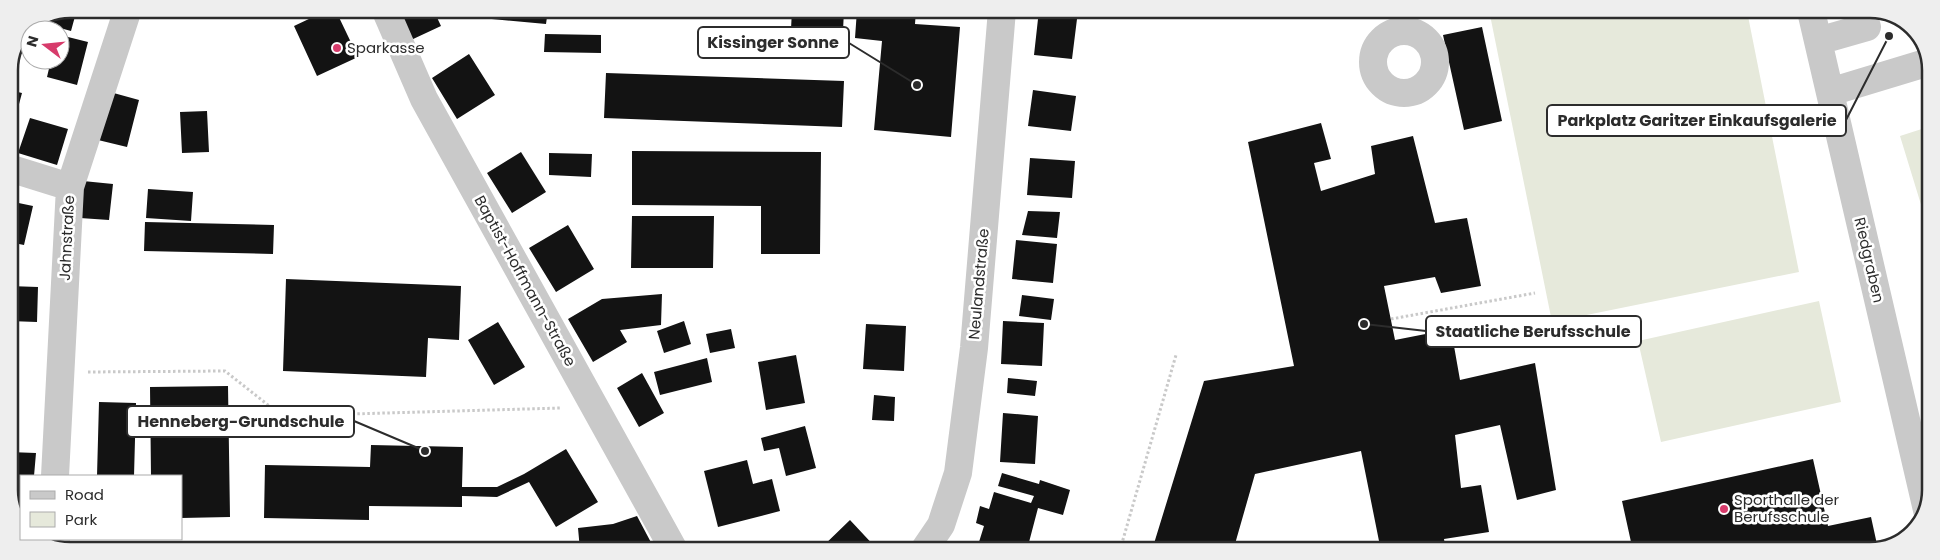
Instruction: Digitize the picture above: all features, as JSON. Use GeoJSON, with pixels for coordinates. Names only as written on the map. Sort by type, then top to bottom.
{"type":"FeatureCollection","features":[{"type":"Feature","properties":{"kind":"street","name":"Jahnstraße"},"geometry":{"type":"LineString","coordinates":[[55,475],[70,187],[125,18]]}},
{"type":"Feature","properties":{"kind":"street","name":"Baptist-Hoffmann-Straße"},"geometry":{"type":"LineString","coordinates":[[389,18],[424,99],[670,542]]}},
{"type":"Feature","properties":{"kind":"street","name":"Neulandstraße"},"geometry":{"type":"LineString","coordinates":[[929,542],[941,525],[958,473],[974,348],[1001,18]]}},
{"type":"Feature","properties":{"kind":"street","name":"Riedgraben"},"geometry":{"type":"LineString","coordinates":[[1813,18],[1922,488]]}},
{"type":"Feature","properties":{"kind":"street"},"geometry":{"type":"LineString","coordinates":[[1818,41],[1867,27]]}},
{"type":"Feature","properties":{"kind":"street"},"geometry":{"type":"LineString","coordinates":[[1830,92],[1922,64]]}},
{"type":"Feature","properties":{"kind":"street"},"geometry":{"type":"LineString","coordinates":[[18,171],[70,187]]}},
{"type":"Feature","properties":{"kind":"path"},"geometry":{"type":"LineString","coordinates":[[1391,319],[1535,293]]}},
{"type":"Feature","properties":{"kind":"path"},"geometry":{"type":"LineString","coordinates":[[1122,542],[1176,355]]}},
{"type":"Feature","properties":{"kind":"path"},"geometry":{"type":"LineString","coordinates":[[80,372],[225,371],[282,416],[561,408]]}},
{"type":"Feature","properties":{"kind":"green space"},"geometry":{"type":"Polygon","coordinates":[[[1491,18],[1748,18],[1799,272],[1552,322],[1491,18]]]}},
{"type":"Feature","properties":{"kind":"green space"},"geometry":{"type":"Polygon","coordinates":[[[1922,129],[1922,208],[1900,136],[1922,129]]]}},
{"type":"Feature","properties":{"kind":"green space"},"geometry":{"type":"Polygon","coordinates":[[[1819,301],[1841,402],[1661,442],[1638,341],[1819,301]]]}},
{"type":"Feature","properties":{"kind":"building"},"geometry":{"type":"Polygon","coordinates":[[[75,18],[71,31],[70,20],[55,20],[60,19],[75,18]]]}},
{"type":"Feature","properties":{"kind":"building"},"geometry":{"type":"Polygon","coordinates":[[[311,18],[339,18],[358,57],[317,76],[294,26],[311,18]]]}},
{"type":"Feature","properties":{"kind":"building"},"geometry":{"type":"Polygon","coordinates":[[[401,18],[437,18],[441,26],[411,40],[401,18]]]}},
{"type":"Feature","properties":{"kind":"building"},"geometry":{"type":"Polygon","coordinates":[[[482,18],[547,18],[546,24],[482,18]]]}},
{"type":"Feature","properties":{"kind":"building"},"geometry":{"type":"Polygon","coordinates":[[[792,18],[844,18],[843,31],[791,29],[792,18]]]}},
{"type":"Feature","properties":{"kind":"building"},"geometry":{"type":"Polygon","coordinates":[[[856,18],[915,18],[915,24],[960,27],[951,137],[874,130],[882,41],[855,38],[856,18]]]}},
{"type":"Feature","properties":{"kind":"building"},"geometry":{"type":"Polygon","coordinates":[[[1038,18],[1077,18],[1072,59],[1034,55],[1038,18]]]}},
{"type":"Feature","properties":{"kind":"building"},"geometry":{"type":"Polygon","coordinates":[[[1482,27],[1502,121],[1464,130],[1443,35],[1482,27]]]}},
{"type":"Feature","properties":{"kind":"building"},"geometry":{"type":"Polygon","coordinates":[[[545,34],[601,35],[601,53],[544,52],[545,34]]]}},
{"type":"Feature","properties":{"kind":"building"},"geometry":{"type":"Polygon","coordinates":[[[70,38],[88,42],[77,85],[47,77],[49,70],[70,70],[70,38]]]}},
{"type":"Feature","properties":{"kind":"building"},"geometry":{"type":"Polygon","coordinates":[[[469,54],[495,95],[457,119],[432,78],[469,54]]]}},
{"type":"Feature","properties":{"kind":"building"},"geometry":{"type":"Polygon","coordinates":[[[606,73],[844,81],[842,127],[604,118],[606,73]]]}},
{"type":"Feature","properties":{"kind":"building"},"geometry":{"type":"Polygon","coordinates":[[[1033,90],[1076,96],[1071,131],[1028,126],[1033,90]]]}},
{"type":"Feature","properties":{"kind":"building"},"geometry":{"type":"Polygon","coordinates":[[[18,92],[22,93],[18,108],[18,92]]]}},
{"type":"Feature","properties":{"kind":"building"},"geometry":{"type":"Polygon","coordinates":[[[110,92],[139,100],[127,147],[98,140],[110,92]]]}},
{"type":"Feature","properties":{"kind":"building"},"geometry":{"type":"Polygon","coordinates":[[[207,111],[209,152],[182,153],[180,112],[207,111]]]}},
{"type":"Feature","properties":{"kind":"building"},"geometry":{"type":"Polygon","coordinates":[[[30,118],[68,129],[57,165],[18,153],[30,118]]]}},
{"type":"Feature","properties":{"kind":"building"},"geometry":{"type":"Polygon","coordinates":[[[1321,123],[1331,159],[1314,163],[1321,191],[1375,174],[1371,146],[1413,136],[1435,223],[1467,218],[1481,286],[1441,293],[1435,277],[1384,286],[1395,340],[1451,329],[1460,380],[1535,363],[1556,490],[1517,500],[1500,425],[1455,435],[1461,488],[1481,485],[1489,532],[1444,539],[1444,542],[1379,542],[1361,451],[1255,474],[1236,542],[1154,542],[1204,381],[1294,366],[1248,142],[1321,123]]]}},
{"type":"Feature","properties":{"kind":"building"},"geometry":{"type":"Polygon","coordinates":[[[632,151],[821,152],[820,254],[761,254],[761,206],[632,205],[632,151]]]}},
{"type":"Feature","properties":{"kind":"building"},"geometry":{"type":"Polygon","coordinates":[[[521,152],[546,192],[512,213],[487,173],[521,152]]]}},
{"type":"Feature","properties":{"kind":"building"},"geometry":{"type":"Polygon","coordinates":[[[549,153],[592,154],[591,177],[549,175],[549,153]]]}},
{"type":"Feature","properties":{"kind":"building"},"geometry":{"type":"Polygon","coordinates":[[[1030,158],[1075,161],[1072,198],[1027,195],[1030,158]]]}},
{"type":"Feature","properties":{"kind":"building"},"geometry":{"type":"Polygon","coordinates":[[[83,181],[113,184],[109,220],[80,218],[83,181]]]}},
{"type":"Feature","properties":{"kind":"building"},"geometry":{"type":"Polygon","coordinates":[[[148,189],[193,192],[191,221],[146,218],[148,189]]]}},
{"type":"Feature","properties":{"kind":"building"},"geometry":{"type":"Polygon","coordinates":[[[18,203],[33,206],[24,245],[18,244],[18,203]]]}},
{"type":"Feature","properties":{"kind":"building"},"geometry":{"type":"Polygon","coordinates":[[[1028,211],[1060,212],[1057,238],[1022,235],[1028,211]]]}},
{"type":"Feature","properties":{"kind":"building"},"geometry":{"type":"Polygon","coordinates":[[[632,216],[714,216],[713,268],[631,268],[632,216]]]}},
{"type":"Feature","properties":{"kind":"building"},"geometry":{"type":"Polygon","coordinates":[[[145,222],[274,225],[273,254],[144,251],[145,222]]]}},
{"type":"Feature","properties":{"kind":"building"},"geometry":{"type":"Polygon","coordinates":[[[568,225],[594,269],[556,292],[529,248],[568,225]]]}},
{"type":"Feature","properties":{"kind":"building"},"geometry":{"type":"Polygon","coordinates":[[[1016,240],[1057,244],[1053,283],[1012,279],[1016,240]]]}},
{"type":"Feature","properties":{"kind":"building"},"geometry":{"type":"Polygon","coordinates":[[[286,279],[461,286],[459,340],[428,338],[426,377],[283,371],[286,279]]]}},
{"type":"Feature","properties":{"kind":"building"},"geometry":{"type":"Polygon","coordinates":[[[18,286],[38,287],[37,322],[18,321],[18,286]]]}},
{"type":"Feature","properties":{"kind":"building"},"geometry":{"type":"Polygon","coordinates":[[[662,294],[661,325],[620,330],[627,342],[593,362],[568,319],[602,299],[662,294]]]}},
{"type":"Feature","properties":{"kind":"building"},"geometry":{"type":"Polygon","coordinates":[[[1022,295],[1054,299],[1051,320],[1019,316],[1022,295]]]}},
{"type":"Feature","properties":{"kind":"building"},"geometry":{"type":"Polygon","coordinates":[[[684,321],[691,344],[664,353],[657,331],[684,321]]]}},
{"type":"Feature","properties":{"kind":"building"},"geometry":{"type":"Polygon","coordinates":[[[1003,321],[1044,323],[1042,366],[1001,364],[1003,321]]]}},
{"type":"Feature","properties":{"kind":"building"},"geometry":{"type":"Polygon","coordinates":[[[498,322],[525,367],[494,385],[468,340],[498,322]]]}},
{"type":"Feature","properties":{"kind":"building"},"geometry":{"type":"Polygon","coordinates":[[[866,324],[906,326],[904,371],[863,369],[866,324]]]}},
{"type":"Feature","properties":{"kind":"building"},"geometry":{"type":"Polygon","coordinates":[[[731,329],[735,348],[710,353],[706,334],[731,329]]]}},
{"type":"Feature","properties":{"kind":"building"},"geometry":{"type":"Polygon","coordinates":[[[796,355],[805,403],[766,410],[758,362],[796,355]]]}},
{"type":"Feature","properties":{"kind":"building"},"geometry":{"type":"Polygon","coordinates":[[[707,358],[712,382],[660,395],[654,372],[707,358]]]}},
{"type":"Feature","properties":{"kind":"building"},"geometry":{"type":"Polygon","coordinates":[[[642,373],[664,413],[639,427],[617,388],[642,373]]]}},
{"type":"Feature","properties":{"kind":"building"},"geometry":{"type":"Polygon","coordinates":[[[1008,378],[1037,381],[1035,396],[1007,393],[1008,378]]]}},
{"type":"Feature","properties":{"kind":"building"},"geometry":{"type":"Polygon","coordinates":[[[228,386],[230,517],[182,518],[182,475],[151,475],[150,387],[228,386]]]}},
{"type":"Feature","properties":{"kind":"building"},"geometry":{"type":"Polygon","coordinates":[[[874,395],[895,397],[894,421],[872,420],[874,395]]]}},
{"type":"Feature","properties":{"kind":"building"},"geometry":{"type":"Polygon","coordinates":[[[99,402],[136,403],[134,475],[97,475],[99,402]]]}},
{"type":"Feature","properties":{"kind":"building"},"geometry":{"type":"Polygon","coordinates":[[[1003,413],[1038,416],[1035,464],[1000,462],[1003,413]]]}},
{"type":"Feature","properties":{"kind":"building"},"geometry":{"type":"Polygon","coordinates":[[[805,426],[816,468],[786,476],[779,448],[764,451],[761,438],[805,426]]]}},
{"type":"Feature","properties":{"kind":"building"},"geometry":{"type":"Polygon","coordinates":[[[371,445],[463,447],[462,487],[497,487],[524,474],[566,449],[598,502],[556,527],[529,482],[497,497],[462,496],[462,507],[369,506],[369,520],[264,518],[265,465],[370,467],[371,445]]]}},
{"type":"Feature","properties":{"kind":"building"},"geometry":{"type":"Polygon","coordinates":[[[18,452],[36,453],[34,475],[20,475],[20,505],[18,493],[18,452]]]}},
{"type":"Feature","properties":{"kind":"building","name":"Sporthalle der Berufsschule"},"geometry":{"type":"Polygon","coordinates":[[[1813,459],[1828,526],[1871,517],[1876,542],[1631,542],[1622,501],[1813,459]]]}},
{"type":"Feature","properties":{"kind":"building"},"geometry":{"type":"Polygon","coordinates":[[[747,460],[753,484],[772,479],[780,511],[718,527],[704,471],[747,460]]]}},
{"type":"Feature","properties":{"kind":"building"},"geometry":{"type":"Polygon","coordinates":[[[1002,473],[1039,484],[1040,480],[1070,490],[1063,515],[1038,508],[1029,542],[979,542],[984,526],[976,523],[980,506],[989,509],[994,492],[1031,503],[1034,496],[998,486],[1002,473]]]}},
{"type":"Feature","properties":{"kind":"building"},"geometry":{"type":"Polygon","coordinates":[[[637,516],[651,542],[579,542],[578,528],[613,524],[637,516]]]}},
{"type":"Feature","properties":{"kind":"building"},"geometry":{"type":"Polygon","coordinates":[[[850,520],[871,542],[827,542],[850,520]]]}},
{"type":"Feature","properties":{"kind":"place","name":"Parkplatz Garitzer Einkaufsgalerie"},"geometry":{"type":"Point","coordinates":[1889,36]}},
{"type":"Feature","properties":{"kind":"place","name":"Sparkasse"},"geometry":{"type":"Point","coordinates":[337,48]}},
{"type":"Feature","properties":{"kind":"place","name":"Kissinger Sonne"},"geometry":{"type":"Point","coordinates":[917,85]}},
{"type":"Feature","properties":{"kind":"place","name":"Staatliche Berufsschule"},"geometry":{"type":"Point","coordinates":[1364,324]}},
{"type":"Feature","properties":{"kind":"place","name":"Henneberg-Grundschule"},"geometry":{"type":"Point","coordinates":[425,451]}},
{"type":"Feature","properties":{"kind":"place","name":"Sporthalle der Berufsschule"},"geometry":{"type":"Point","coordinates":[1724,509]}}]}
